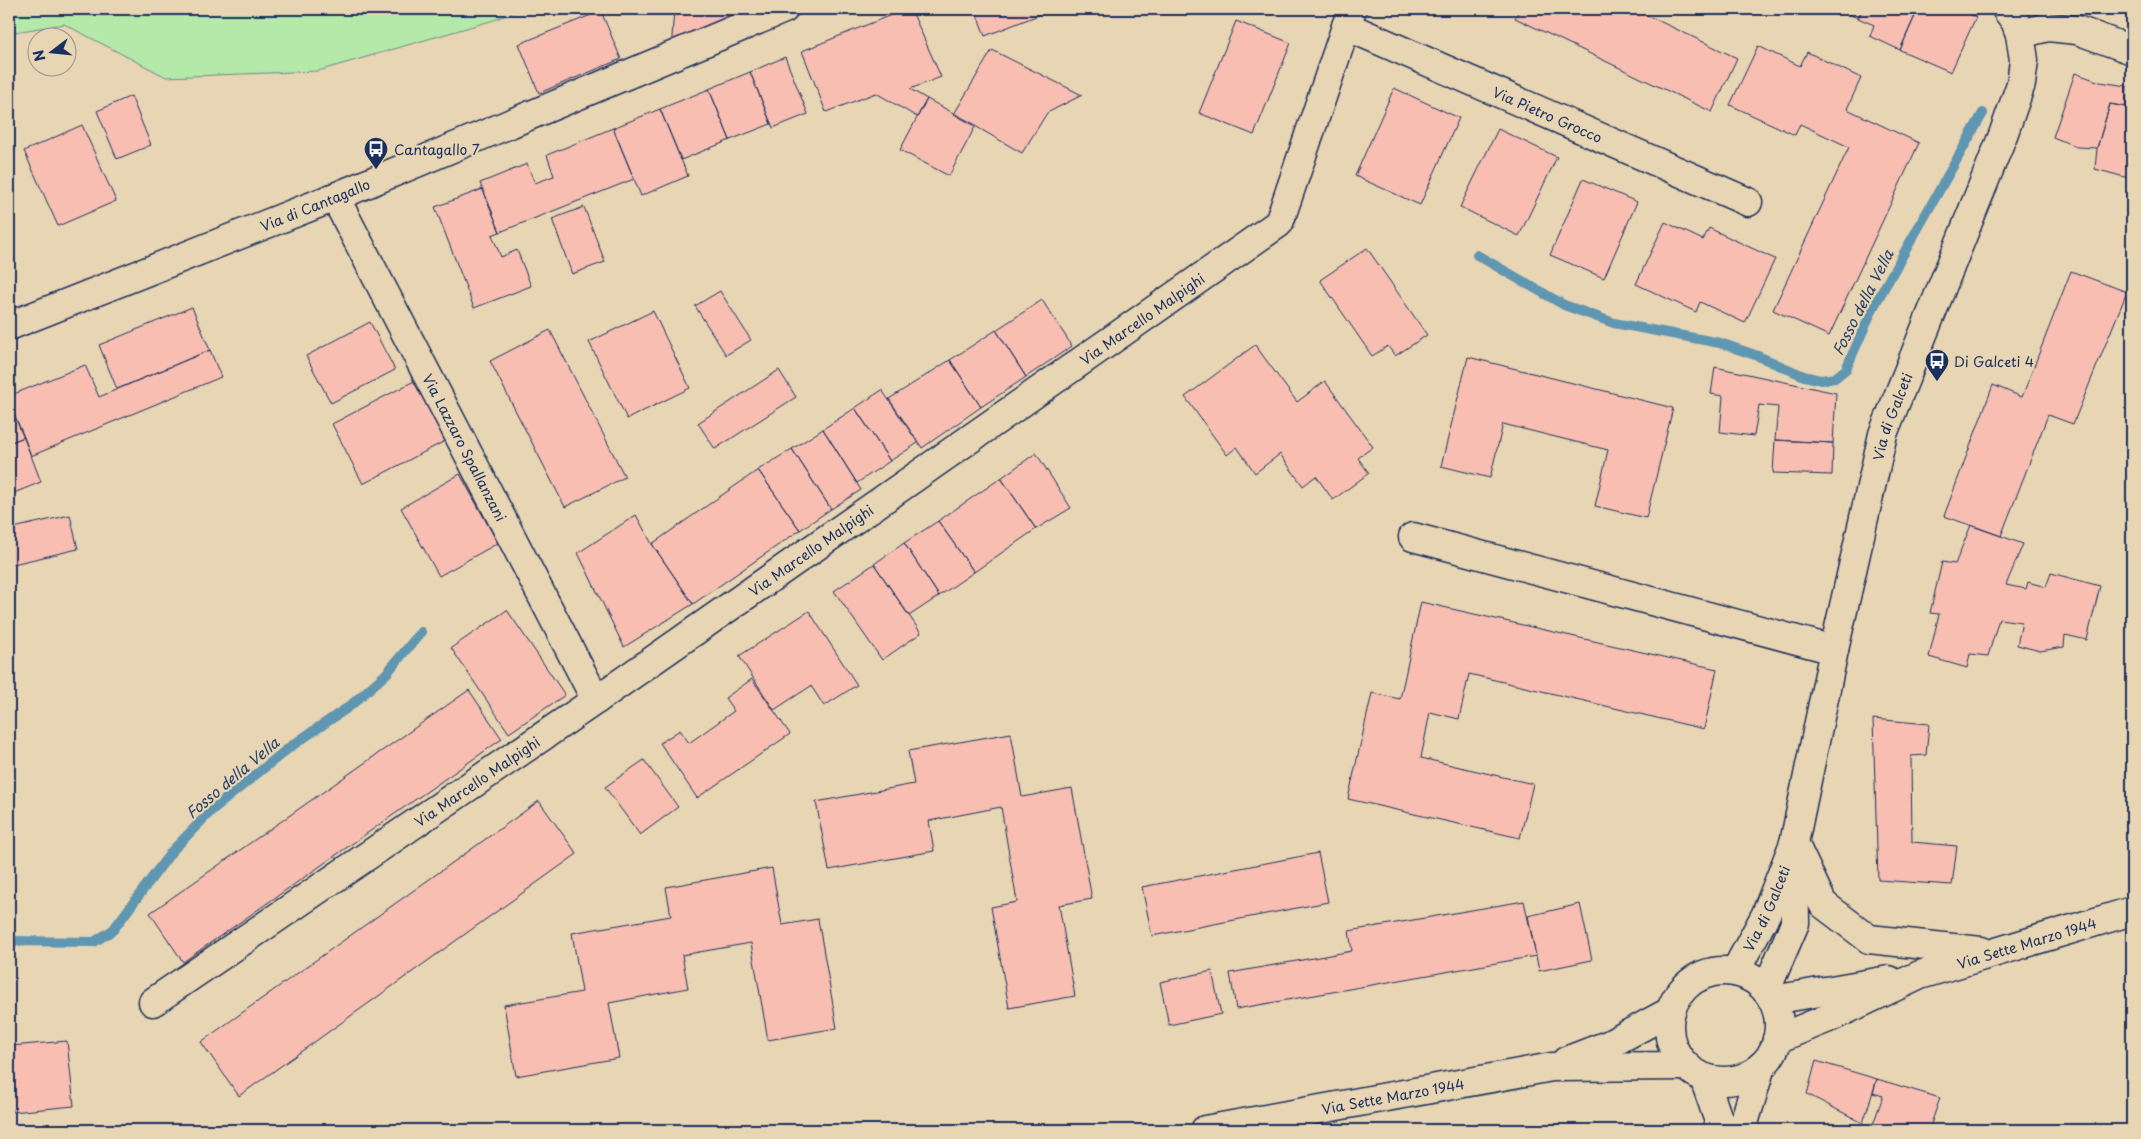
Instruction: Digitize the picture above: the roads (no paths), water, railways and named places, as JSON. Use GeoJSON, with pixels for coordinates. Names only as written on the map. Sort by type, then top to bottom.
{"type":"FeatureCollection","features":[{"type":"Feature","properties":{"kind":"street","name":"Via di Cantagallo"},"geometry":{"type":"LineString","coordinates":[[9,326],[335,197],[784,9]]}},
{"type":"Feature","properties":{"kind":"street","name":"Via di Galceti"},"geometry":{"type":"LineString","coordinates":[[1735,972],[1766,914],[1794,843],[1834,650],[1883,434],[2003,135],[2021,84],[2024,60],[2020,34],[2015,21],[2006,9]]}},
{"type":"Feature","properties":{"kind":"street","name":"Via Pietro Grocco"},"geometry":{"type":"LineString","coordinates":[[1349,18],[1748,202]]}},
{"type":"Feature","properties":{"kind":"street","name":"Via Marcello Malpighi"},"geometry":{"type":"LineString","coordinates":[[152,1002],[596,700],[1279,223],[1349,18]]}},
{"type":"Feature","properties":{"kind":"street"},"geometry":{"type":"LineString","coordinates":[[2020,34],[2048,27],[2077,30],[2132,50]]}},
{"type":"Feature","properties":{"kind":"street","name":"Via Lazzaro Spallanzani"},"geometry":{"type":"LineString","coordinates":[[335,197],[596,700]]}},
{"type":"Feature","properties":{"kind":"street"},"geometry":{"type":"LineString","coordinates":[[1413,536],[1834,650]]}},
{"type":"Feature","properties":{"kind":"street","name":"Via di Galceti"},"geometry":{"type":"LineString","coordinates":[[1770,995],[1794,923],[1794,843]]}},
{"type":"Feature","properties":{"kind":"street"},"geometry":{"type":"LineString","coordinates":[[1794,843],[1823,904],[1869,939],[1991,952]]}},
{"type":"Feature","properties":{"kind":"street","name":"Via Sette Marzo 1944"},"geometry":{"type":"LineString","coordinates":[[1777,1039],[1920,975],[2132,910]]}},
{"type":"Feature","properties":{"kind":"street"},"geometry":{"type":"LineString","coordinates":[[1722,1130],[1695,1072],[1676,1054],[1668,1026],[1670,1011],[1677,996],[1688,983],[1702,974],[1718,970],[1735,972],[1752,978],[1770,995]]}},
{"type":"Feature","properties":{"kind":"street","name":"Via Sette Marzo 1944"},"geometry":{"type":"LineString","coordinates":[[1552,1067],[1695,1072],[1720,1081],[1734,1080],[1749,1075],[1761,1066],[1771,1054],[1777,1039],[1779,1026],[1770,995],[1920,975]]}},
{"type":"Feature","properties":{"kind":"street","name":"Via Sette Marzo 1944"},"geometry":{"type":"LineString","coordinates":[[1205,1130],[1552,1067],[1610,1044],[1670,1011]]}},
{"type":"Feature","properties":{"kind":"street"},"geometry":{"type":"LineString","coordinates":[[1742,1130],[1761,1066]]}},
{"type":"Feature","properties":{"kind":"waterway","name":"Fosso della Vella"},"geometry":{"type":"LineString","coordinates":[[1477,255],[1564,305],[1614,323],[1720,343],[1758,356],[1804,376],[1821,380],[1835,378],[1846,369],[1874,306],[1983,113]]}},
{"type":"Feature","properties":{"kind":"waterway","name":"Fosso della Vella"},"geometry":{"type":"LineString","coordinates":[[9,941],[94,942],[113,930],[172,851],[212,810],[290,747],[350,706],[386,674],[421,632]]}},
{"type":"Feature","properties":{"kind":"place","name":"Cantagallo 7"},"geometry":{"type":"Point","coordinates":[376,170]}},
{"type":"Feature","properties":{"kind":"place","name":"Di Galceti 4"},"geometry":{"type":"Point","coordinates":[1937,382]}}]}
